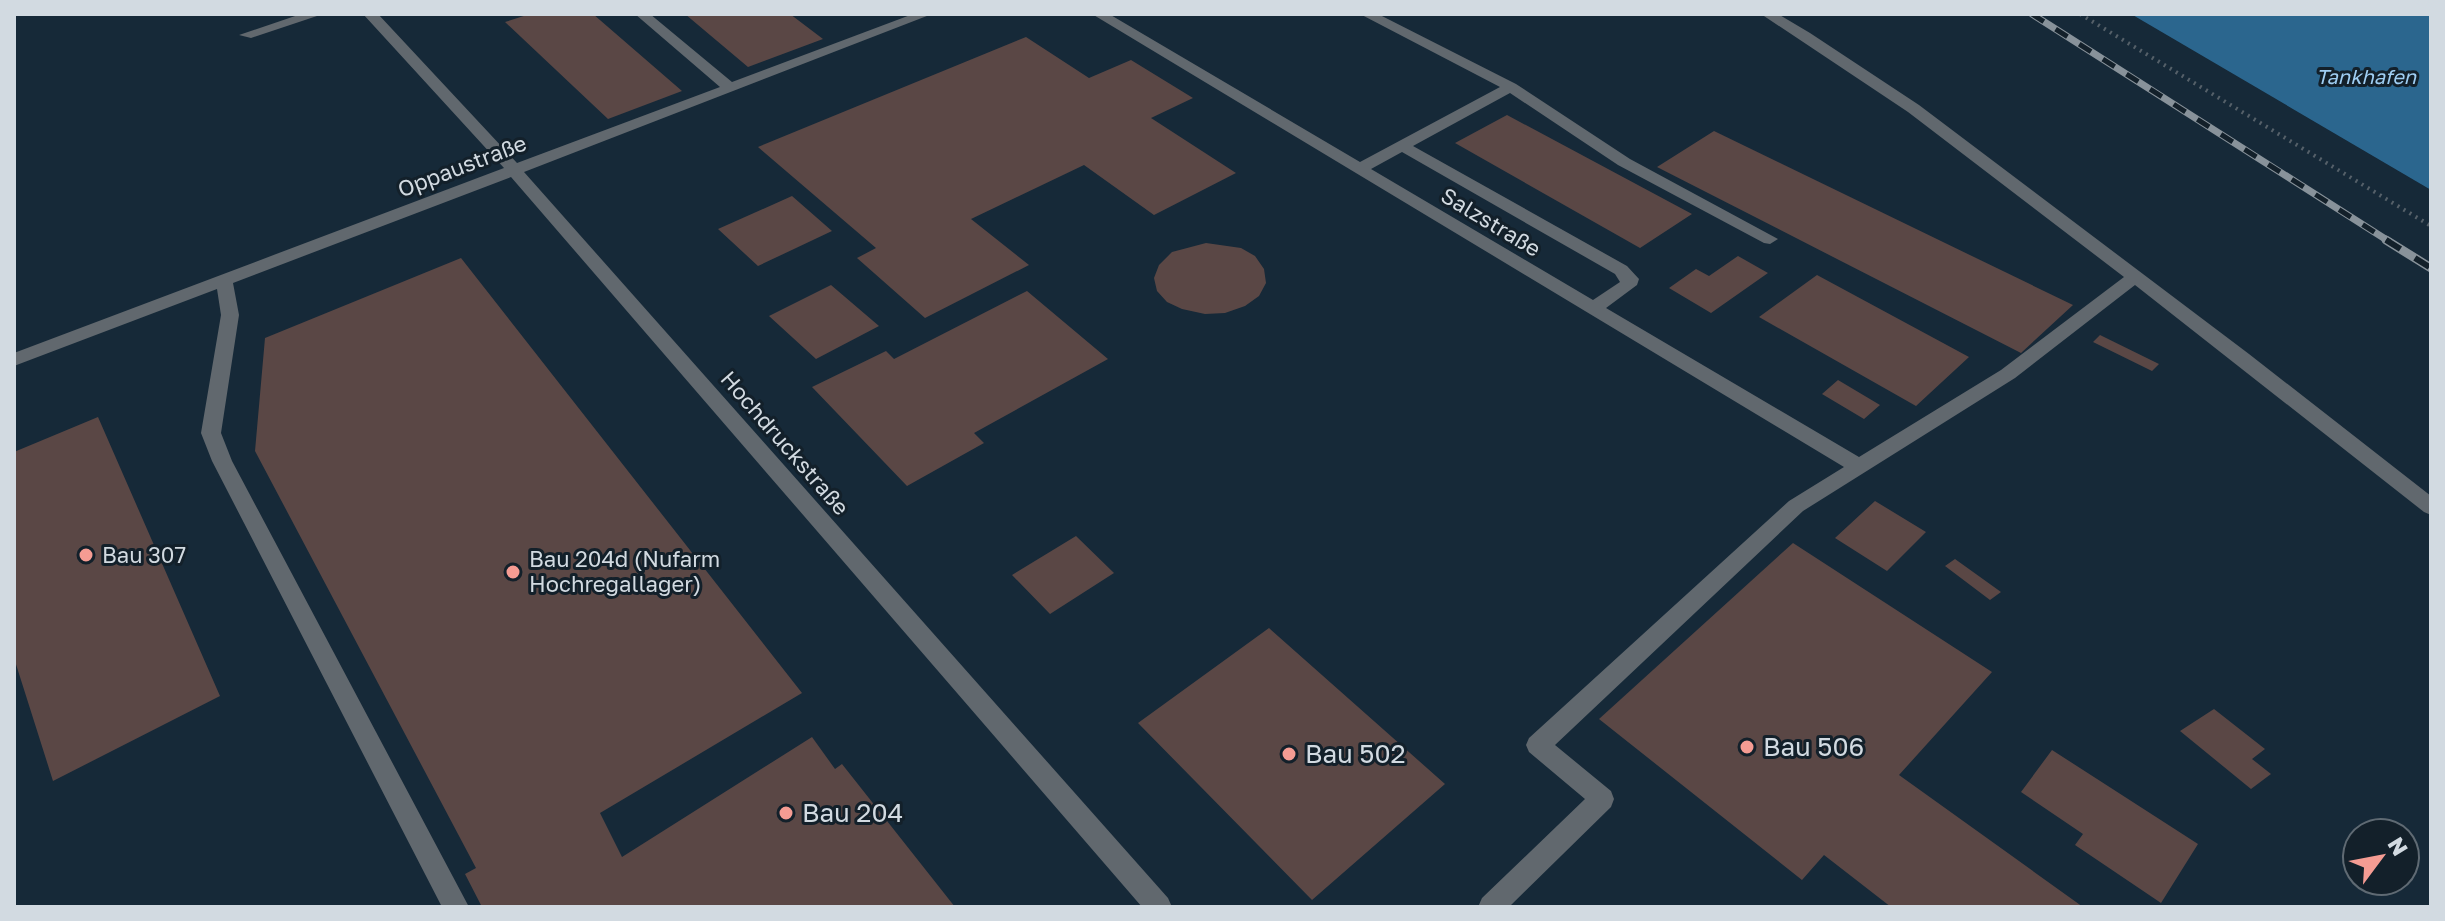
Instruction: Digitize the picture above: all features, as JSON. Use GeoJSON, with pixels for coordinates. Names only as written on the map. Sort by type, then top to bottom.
{"type":"FeatureCollection","features":[{"type":"Feature","properties":{"kind":"street"},"geometry":{"type":"LineString","coordinates":[[246,35],[316,14]]}},
{"type":"Feature","properties":{"kind":"street","name":"Hochdruckstraße"},"geometry":{"type":"LineString","coordinates":[[370,14],[514,170],[1159,907]]}},
{"type":"Feature","properties":{"kind":"street"},"geometry":{"type":"LineString","coordinates":[[642,14],[730,88]]}},
{"type":"Feature","properties":{"kind":"street","name":"Oppaustraße"},"geometry":{"type":"LineString","coordinates":[[14,360],[925,14]]}},
{"type":"Feature","properties":{"kind":"street","name":"Salzstraße"},"geometry":{"type":"LineString","coordinates":[[1099,14],[1860,467]]}},
{"type":"Feature","properties":{"kind":"street"},"geometry":{"type":"LineString","coordinates":[[1367,14],[1511,87],[1624,162],[1770,239]]}},
{"type":"Feature","properties":{"kind":"street"},"geometry":{"type":"LineString","coordinates":[[1768,14],[1844,61],[1935,126],[2317,414],[2431,507]]}},
{"type":"Feature","properties":{"kind":"street"},"geometry":{"type":"LineString","coordinates":[[1359,169],[1511,87]]}},
{"type":"Feature","properties":{"kind":"street"},"geometry":{"type":"LineString","coordinates":[[1402,146],[1621,270],[1630,279],[1628,285],[1593,308]]}},
{"type":"Feature","properties":{"kind":"street"},"geometry":{"type":"LineString","coordinates":[[1491,907],[1602,799],[1538,745],[1796,506],[2008,374],[2135,277]]}},
{"type":"Feature","properties":{"kind":"street"},"geometry":{"type":"LineString","coordinates":[[224,280],[230,315],[211,433],[222,461],[456,907]]}},
{"type":"Feature","properties":{"kind":"path"},"geometry":{"type":"LineString","coordinates":[[2080,14],[2431,226]]}},
{"type":"Feature","properties":{"kind":"shaded area"},"geometry":{"type":"Polygon","coordinates":[[[14,14],[2131,14],[2431,190],[2431,907],[14,907],[14,14]]]}},
{"type":"Feature","properties":{"kind":"water","name":"Tankhafen"},"geometry":{"type":"Polygon","coordinates":[[[2131,14],[2431,14],[2431,190],[2131,14]]]}},
{"type":"Feature","properties":{"kind":"building"},"geometry":{"type":"Polygon","coordinates":[[[530,14],[593,14],[682,91],[608,119],[505,22],[530,14]]]}},
{"type":"Feature","properties":{"kind":"building"},"geometry":{"type":"Polygon","coordinates":[[[685,14],[790,14],[823,39],[748,67],[685,14]]]}},
{"type":"Feature","properties":{"kind":"building"},"geometry":{"type":"Polygon","coordinates":[[[1026,37],[1089,78],[1131,60],[1193,98],[1151,118],[1236,173],[1154,215],[1084,165],[971,219],[1029,265],[925,318],[857,258],[876,248],[758,147],[1026,37]]]}},
{"type":"Feature","properties":{"kind":"building"},"geometry":{"type":"Polygon","coordinates":[[[1507,115],[1692,214],[1640,248],[1455,143],[1507,115]]]}},
{"type":"Feature","properties":{"kind":"building"},"geometry":{"type":"Polygon","coordinates":[[[1714,131],[2073,305],[2021,353],[1657,167],[1714,131]]]}},
{"type":"Feature","properties":{"kind":"building"},"geometry":{"type":"Polygon","coordinates":[[[792,196],[832,231],[758,266],[718,229],[792,196]]]}},
{"type":"Feature","properties":{"kind":"building"},"geometry":{"type":"Polygon","coordinates":[[[1206,243],[1241,248],[1255,256],[1264,269],[1266,283],[1259,296],[1245,306],[1225,313],[1205,314],[1167,302],[1157,291],[1154,278],[1159,265],[1172,252],[1206,243]]]}},
{"type":"Feature","properties":{"kind":"building"},"geometry":{"type":"Polygon","coordinates":[[[1738,256],[1768,273],[1711,313],[1669,288],[1696,269],[1709,276],[1738,256]]]}},
{"type":"Feature","properties":{"kind":"building","name":"Bau 204d (Nufarm Hochregallager)"},"geometry":{"type":"Polygon","coordinates":[[[461,258],[802,693],[600,813],[622,857],[812,737],[835,769],[842,764],[955,907],[482,907],[465,874],[476,868],[255,451],[265,338],[461,258]]]}},
{"type":"Feature","properties":{"kind":"building"},"geometry":{"type":"Polygon","coordinates":[[[1817,275],[1969,357],[1916,406],[1759,317],[1817,275]]]}},
{"type":"Feature","properties":{"kind":"building"},"geometry":{"type":"Polygon","coordinates":[[[831,285],[879,326],[816,359],[769,316],[831,285]]]}},
{"type":"Feature","properties":{"kind":"building"},"geometry":{"type":"Polygon","coordinates":[[[1027,291],[1108,359],[974,433],[984,443],[907,486],[812,387],[886,351],[894,359],[1027,291]]]}},
{"type":"Feature","properties":{"kind":"building"},"geometry":{"type":"Polygon","coordinates":[[[2100,335],[2159,364],[2152,371],[2093,342],[2100,335]]]}},
{"type":"Feature","properties":{"kind":"building"},"geometry":{"type":"Polygon","coordinates":[[[1838,380],[1880,405],[1864,419],[1822,394],[1838,380]]]}},
{"type":"Feature","properties":{"kind":"building","name":"Bau 307"},"geometry":{"type":"Polygon","coordinates":[[[98,417],[220,696],[53,781],[14,658],[14,452],[98,417]]]}},
{"type":"Feature","properties":{"kind":"building"},"geometry":{"type":"Polygon","coordinates":[[[1875,501],[1926,532],[1887,571],[1835,538],[1875,501]]]}},
{"type":"Feature","properties":{"kind":"building"},"geometry":{"type":"Polygon","coordinates":[[[1076,536],[1114,573],[1050,614],[1012,575],[1076,536]]]}},
{"type":"Feature","properties":{"kind":"building"},"geometry":{"type":"Polygon","coordinates":[[[1793,543],[1992,672],[1899,775],[2083,907],[1891,907],[1824,855],[1802,880],[1599,719],[1793,543]]]}},
{"type":"Feature","properties":{"kind":"building"},"geometry":{"type":"Polygon","coordinates":[[[1955,559],[2001,592],[1990,600],[1945,566],[1955,559]]]}},
{"type":"Feature","properties":{"kind":"building","name":"Bau 502"},"geometry":{"type":"Polygon","coordinates":[[[1269,628],[1445,784],[1312,900],[1138,723],[1269,628]]]}},
{"type":"Feature","properties":{"kind":"building"},"geometry":{"type":"Polygon","coordinates":[[[2214,709],[2265,749],[2252,759],[2271,774],[2251,789],[2180,731],[2214,709]]]}},
{"type":"Feature","properties":{"kind":"building"},"geometry":{"type":"Polygon","coordinates":[[[2052,750],[2198,844],[2161,903],[2075,845],[2083,834],[2021,792],[2052,750]]]}},
{"type":"Feature","properties":{"kind":"railway"},"geometry":{"type":"LineString","coordinates":[[2032,14],[2390,242]]}},
{"type":"Feature","properties":{"kind":"railway"},"geometry":{"type":"LineString","coordinates":[[2386,240],[2431,268]]}},
{"type":"Feature","properties":{"kind":"place","name":"Bau 307"},"geometry":{"type":"Point","coordinates":[86,555]}},
{"type":"Feature","properties":{"kind":"place","name":"Bau 204d (Nufarm Hochregallager)"},"geometry":{"type":"Point","coordinates":[513,572]}},
{"type":"Feature","properties":{"kind":"place","name":"Bau 506"},"geometry":{"type":"Point","coordinates":[1747,747]}},
{"type":"Feature","properties":{"kind":"place","name":"Bau 502"},"geometry":{"type":"Point","coordinates":[1289,754]}},
{"type":"Feature","properties":{"kind":"place","name":"Bau 204"},"geometry":{"type":"Point","coordinates":[786,813]}}]}
